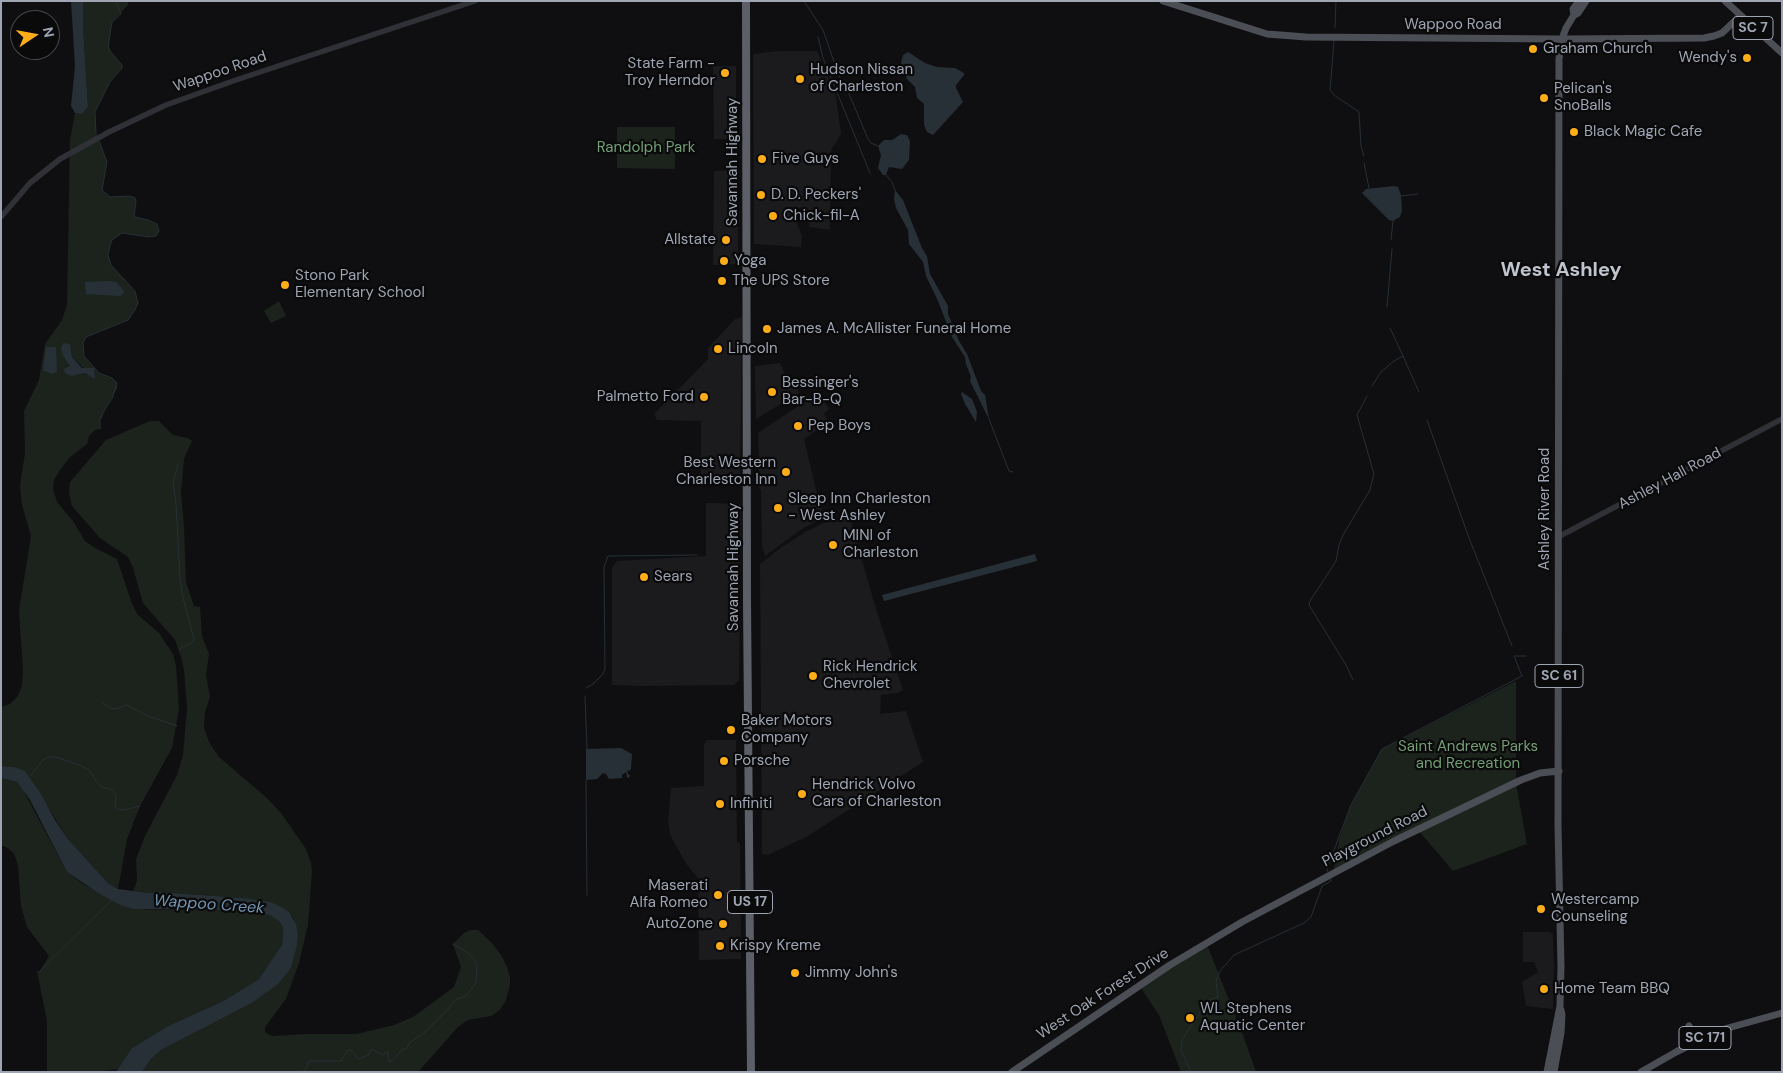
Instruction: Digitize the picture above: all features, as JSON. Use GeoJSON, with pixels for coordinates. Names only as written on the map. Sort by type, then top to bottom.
{"type":"FeatureCollection","features":[{"type":"Feature","properties":{"kind":"highway","name":"Savannah Highway"},"geometry":{"type":"LineString","coordinates":[[746,1],[747,601],[751,1072]]}},
{"type":"Feature","properties":{"kind":"main road","name":"Wappoo Road"},"geometry":{"type":"LineString","coordinates":[[1164,1],[1271,35],[1306,37],[1562,39],[1714,36],[1723,32],[1740,16]]}},
{"type":"Feature","properties":{"kind":"main road","name":"Ashley River Road"},"geometry":{"type":"LineString","coordinates":[[1574,15],[1573,9],[1578,1]]}},
{"type":"Feature","properties":{"kind":"main road","name":"Ashley River Road"},"geometry":{"type":"LineString","coordinates":[[1548,1072],[1560,1006],[1561,929],[1558,824],[1559,60],[1562,39],[1574,15],[1578,13],[1586,1]]}},
{"type":"Feature","properties":{"kind":"main road","name":"SC 7"},"geometry":{"type":"LineString","coordinates":[[1725,1],[1782,53]]}},
{"type":"Feature","properties":{"kind":"main road","name":"Playground Road"},"geometry":{"type":"LineString","coordinates":[[1209,941],[1394,841],[1454,812],[1521,780],[1540,773],[1559,772]]}},
{"type":"Feature","properties":{"kind":"main road","name":"West Oak Forest Drive"},"geometry":{"type":"LineString","coordinates":[[1012,1072],[1054,1042],[1209,941]]}},
{"type":"Feature","properties":{"kind":"main road","name":"Ashley River Road"},"geometry":{"type":"LineString","coordinates":[[1554,1072],[1562,1022],[1560,1006]]}},
{"type":"Feature","properties":{"kind":"main road","name":"SC 171"},"geometry":{"type":"LineString","coordinates":[[1640,1072],[1688,1046],[1728,1028],[1782,1013]]}},
{"type":"Feature","properties":{"kind":"main road"},"geometry":{"type":"LineString","coordinates":[[1688,1046],[1692,1035],[1692,1030],[1689,1026]]}},
{"type":"Feature","properties":{"kind":"street","name":"Wappoo Road"},"geometry":{"type":"LineString","coordinates":[[1,217],[30,183],[60,159],[109,132],[166,105],[475,1]]}},
{"type":"Feature","properties":{"kind":"street","name":"Ashley Hall Road"},"geometry":{"type":"LineString","coordinates":[[1558,537],[1782,418]]}},
{"type":"Feature","properties":{"kind":"shaded area"},"geometry":{"type":"Polygon","coordinates":[[[777,51],[817,51],[836,96],[841,134],[831,151],[830,230],[809,227],[808,208],[802,207],[792,211],[802,236],[801,247],[754,244],[753,54],[777,51]]]}},
{"type":"Feature","properties":{"kind":"shaded area"},"geometry":{"type":"Polygon","coordinates":[[[713,66],[736,66],[736,139],[714,139],[713,66]]]}},
{"type":"Feature","properties":{"kind":"shaded area"},"geometry":{"type":"Polygon","coordinates":[[[738,170],[738,264],[713,265],[714,171],[738,170]]]}},
{"type":"Feature","properties":{"kind":"shaded area"},"geometry":{"type":"Polygon","coordinates":[[[742,317],[740,475],[705,477],[701,475],[701,421],[657,420],[654,414],[708,359],[708,348],[735,319],[742,317]]]}},
{"type":"Feature","properties":{"kind":"shaded area"},"geometry":{"type":"Polygon","coordinates":[[[780,363],[787,379],[793,378],[799,393],[756,419],[755,366],[780,363]]]}},
{"type":"Feature","properties":{"kind":"shaded area"},"geometry":{"type":"Polygon","coordinates":[[[819,392],[829,409],[824,414],[829,422],[804,439],[824,517],[799,531],[765,556],[762,547],[761,490],[757,485],[759,466],[758,433],[819,392]]]}},
{"type":"Feature","properties":{"kind":"shaded area"},"geometry":{"type":"Polygon","coordinates":[[[706,503],[741,504],[739,680],[734,685],[612,685],[612,568],[617,561],[706,556],[706,503]]]}},
{"type":"Feature","properties":{"kind":"shaded area"},"geometry":{"type":"Polygon","coordinates":[[[846,518],[851,522],[876,609],[903,690],[898,693],[881,695],[880,714],[906,711],[923,762],[808,836],[768,855],[762,854],[760,564],[805,532],[824,523],[846,518]]]}},
{"type":"Feature","properties":{"kind":"shaded area"},"geometry":{"type":"Polygon","coordinates":[[[707,740],[736,740],[737,842],[740,843],[741,959],[699,960],[698,878],[687,865],[671,837],[668,822],[671,788],[704,786],[704,744],[707,740]]]}},
{"type":"Feature","properties":{"kind":"shaded area"},"geometry":{"type":"Polygon","coordinates":[[[1523,932],[1549,932],[1553,934],[1553,1009],[1526,1006],[1522,982],[1538,972],[1534,962],[1523,962],[1523,932]]]}},
{"type":"Feature","properties":{"kind":"green space"},"geometry":{"type":"Polygon","coordinates":[[[83,1],[128,1],[128,5],[112,22],[109,46],[110,51],[122,65],[122,68],[110,82],[95,112],[96,132],[107,162],[102,190],[110,197],[130,196],[135,198],[134,216],[157,224],[159,231],[156,236],[149,237],[122,233],[112,240],[108,255],[111,265],[135,291],[138,303],[128,320],[86,337],[83,343],[84,356],[99,373],[112,378],[117,383],[117,389],[100,420],[100,429],[95,430],[89,436],[87,444],[69,458],[54,480],[53,489],[57,502],[73,521],[85,541],[117,559],[137,614],[159,633],[173,654],[176,666],[179,709],[172,748],[140,806],[127,839],[118,889],[108,883],[68,839],[29,777],[14,767],[1,766],[1,707],[10,704],[18,696],[22,685],[23,670],[19,610],[31,536],[22,505],[20,485],[25,453],[24,411],[39,380],[45,344],[62,320],[67,305],[70,140],[75,113],[82,114],[88,107],[83,1]],[[70,344],[72,376],[85,373],[94,378],[72,357],[70,344]]]}},
{"type":"Feature","properties":{"kind":"green space","name":"Randolph Park"},"geometry":{"type":"Polygon","coordinates":[[[617,127],[675,127],[675,169],[617,168],[617,127]]]}},
{"type":"Feature","properties":{"kind":"green space"},"geometry":{"type":"Polygon","coordinates":[[[279,301],[286,316],[271,323],[264,311],[279,301]]]}},
{"type":"Feature","properties":{"kind":"green space"},"geometry":{"type":"Polygon","coordinates":[[[150,421],[159,421],[173,435],[188,438],[192,441],[184,459],[181,493],[186,582],[194,606],[200,607],[202,636],[209,654],[206,675],[210,697],[205,712],[204,728],[209,742],[219,757],[267,798],[281,813],[306,849],[311,863],[308,925],[299,963],[286,999],[265,1027],[265,1032],[272,1036],[356,1034],[394,1025],[413,1017],[454,987],[461,967],[453,944],[464,933],[470,930],[478,930],[492,943],[507,967],[510,985],[506,1000],[500,1010],[491,1016],[468,1020],[458,1027],[419,1071],[142,1072],[151,1059],[161,1050],[252,1003],[291,968],[298,935],[293,917],[280,906],[243,898],[133,891],[137,881],[136,859],[145,836],[177,775],[183,755],[187,708],[184,670],[175,640],[143,603],[128,557],[100,538],[72,506],[69,492],[70,482],[106,440],[150,421]]]}},
{"type":"Feature","properties":{"kind":"green space","name":"Saint Andrews Parks and Recreation"},"geometry":{"type":"Polygon","coordinates":[[[1516,681],[1516,783],[1527,844],[1453,871],[1418,830],[1333,874],[1339,840],[1351,805],[1382,749],[1516,681]]]}},
{"type":"Feature","properties":{"kind":"green space"},"geometry":{"type":"Polygon","coordinates":[[[1,778],[17,782],[67,872],[83,884],[118,904],[148,910],[239,910],[269,915],[283,926],[282,945],[277,954],[259,979],[223,1001],[168,1026],[132,1048],[119,1069],[92,1072],[47,1072],[47,1021],[37,971],[40,971],[49,956],[27,927],[21,906],[18,865],[14,854],[8,848],[1,845],[1,778]]]}},
{"type":"Feature","properties":{"kind":"green space"},"geometry":{"type":"Polygon","coordinates":[[[1207,945],[1256,1072],[1181,1072],[1159,1015],[1141,988],[1207,945]]]}},
{"type":"Feature","properties":{"kind":"water"},"geometry":{"type":"Polygon","coordinates":[[[71,1],[83,1],[88,107],[82,114],[75,113],[71,106],[75,66],[71,1]]]}},
{"type":"Feature","properties":{"kind":"water"},"geometry":{"type":"Polygon","coordinates":[[[908,52],[925,63],[937,67],[955,68],[964,73],[956,85],[963,102],[933,135],[927,132],[924,125],[924,104],[917,98],[915,87],[907,79],[901,63],[903,55],[908,52]]]}},
{"type":"Feature","properties":{"kind":"water"},"geometry":{"type":"Polygon","coordinates":[[[901,134],[907,135],[910,141],[909,160],[902,169],[889,167],[886,175],[883,175],[878,168],[881,155],[878,146],[884,140],[892,140],[901,134]]]}},
{"type":"Feature","properties":{"kind":"water"},"geometry":{"type":"Polygon","coordinates":[[[1398,187],[1401,195],[1402,210],[1400,217],[1393,221],[1389,220],[1362,193],[1366,189],[1398,187]]]}},
{"type":"Feature","properties":{"kind":"water"},"geometry":{"type":"Polygon","coordinates":[[[895,190],[903,200],[927,256],[930,274],[948,306],[948,314],[959,341],[967,354],[981,391],[985,395],[989,419],[970,381],[971,377],[965,357],[952,337],[926,276],[923,262],[909,244],[908,230],[896,208],[895,190]]]}},
{"type":"Feature","properties":{"kind":"water"},"geometry":{"type":"Polygon","coordinates":[[[85,282],[116,282],[121,287],[124,291],[123,294],[120,296],[86,294],[85,282]]]}},
{"type":"Feature","properties":{"kind":"water"},"geometry":{"type":"Polygon","coordinates":[[[63,343],[70,344],[72,357],[82,368],[94,368],[95,379],[85,373],[72,376],[65,373],[64,369],[70,366],[62,354],[61,348],[63,343]]]}},
{"type":"Feature","properties":{"kind":"water"},"geometry":{"type":"Polygon","coordinates":[[[46,347],[56,347],[57,372],[52,374],[43,370],[46,347]]]}},
{"type":"Feature","properties":{"kind":"water"},"geometry":{"type":"Polygon","coordinates":[[[962,392],[972,399],[977,412],[976,422],[965,404],[962,392]]]}},
{"type":"Feature","properties":{"kind":"water"},"geometry":{"type":"Polygon","coordinates":[[[1035,554],[1037,561],[884,601],[882,595],[1035,554]]]}},
{"type":"Feature","properties":{"kind":"water"},"geometry":{"type":"Polygon","coordinates":[[[621,748],[632,754],[631,769],[627,770],[630,775],[629,778],[626,772],[622,775],[622,778],[609,779],[603,773],[597,779],[586,780],[586,749],[621,748]]]}},
{"type":"Feature","properties":{"kind":"water","name":"Wappoo Creek"},"geometry":{"type":"Polygon","coordinates":[[[1,766],[14,767],[25,771],[68,839],[108,883],[118,889],[148,893],[160,892],[243,898],[270,902],[289,912],[296,924],[298,935],[291,968],[278,984],[252,1003],[161,1050],[151,1059],[142,1072],[116,1072],[132,1048],[168,1026],[223,1001],[259,979],[282,945],[283,927],[279,921],[269,915],[239,910],[133,909],[118,904],[98,893],[67,872],[30,800],[17,782],[1,778],[1,766]]]}},
{"type":"Feature","properties":{"kind":"waterway"},"geometry":{"type":"LineString","coordinates":[[96,133],[95,112],[110,82],[122,68],[122,65],[108,46],[112,22],[121,14],[116,1]]}},
{"type":"Feature","properties":{"kind":"waterway"},"geometry":{"type":"LineString","coordinates":[[804,1],[823,30],[839,76],[847,89],[868,139],[871,143],[878,146]]}},
{"type":"Feature","properties":{"kind":"waterway"},"geometry":{"type":"LineString","coordinates":[[1335,28],[1336,1]]}},
{"type":"Feature","properties":{"kind":"waterway"},"geometry":{"type":"LineString","coordinates":[[818,37],[823,58],[870,173]]}},
{"type":"Feature","properties":{"kind":"waterway"},"geometry":{"type":"LineString","coordinates":[[1334,41],[1330,90],[1334,95],[1359,112],[1361,146],[1364,156]]}},
{"type":"Feature","properties":{"kind":"waterway"},"geometry":{"type":"LineString","coordinates":[[99,141],[107,162],[102,190],[110,197],[130,196],[135,198],[134,217],[157,224],[159,231],[156,236],[149,237],[122,233],[112,240],[110,246],[108,255],[111,265],[135,291],[138,303],[128,320],[86,337],[83,343],[84,356],[99,373],[112,378],[117,383],[112,399],[100,420],[100,429]]}},
{"type":"Feature","properties":{"kind":"waterway"},"geometry":{"type":"LineString","coordinates":[[1364,163],[1369,188]]}},
{"type":"Feature","properties":{"kind":"waterway"},"geometry":{"type":"LineString","coordinates":[[886,175],[892,182],[895,190]]}},
{"type":"Feature","properties":{"kind":"waterway"},"geometry":{"type":"LineString","coordinates":[[1401,196],[1418,194]]}},
{"type":"Feature","properties":{"kind":"waterway"},"geometry":{"type":"LineString","coordinates":[[1391,240],[1393,221]]}},
{"type":"Feature","properties":{"kind":"waterway"},"geometry":{"type":"LineString","coordinates":[[1387,307],[1392,249]]}},
{"type":"Feature","properties":{"kind":"waterway"},"geometry":{"type":"LineString","coordinates":[[1372,386],[1381,372],[1403,356],[1390,328]]}},
{"type":"Feature","properties":{"kind":"waterway"},"geometry":{"type":"LineString","coordinates":[[1403,356],[1419,392]]}},
{"type":"Feature","properties":{"kind":"waterway"},"geometry":{"type":"LineString","coordinates":[[1353,680],[1346,665],[1309,605],[1336,561],[1343,535],[1370,490],[1374,474],[1357,415],[1367,396]]}},
{"type":"Feature","properties":{"kind":"waterway"},"geometry":{"type":"LineString","coordinates":[[989,419],[1009,471],[1013,472]]}},
{"type":"Feature","properties":{"kind":"waterway"},"geometry":{"type":"LineString","coordinates":[[1427,420],[1469,538],[1512,646]]}},
{"type":"Feature","properties":{"kind":"waterway"},"geometry":{"type":"LineString","coordinates":[[178,464],[173,483],[180,578],[182,594],[194,639],[193,642],[179,649]]}},
{"type":"Feature","properties":{"kind":"waterway"},"geometry":{"type":"LineString","coordinates":[[586,688],[593,684],[603,674],[605,669],[604,567],[608,556],[697,555]]}},
{"type":"Feature","properties":{"kind":"waterway"},"geometry":{"type":"LineString","coordinates":[[1328,872],[1327,869],[1351,805],[1382,749],[1522,676],[1514,656],[1526,656]]}},
{"type":"Feature","properties":{"kind":"waterway"},"geometry":{"type":"LineString","coordinates":[[585,696],[587,749]]}},
{"type":"Feature","properties":{"kind":"waterway"},"geometry":{"type":"LineString","coordinates":[[103,703],[110,708],[116,709],[127,705],[148,716],[177,726]]}},
{"type":"Feature","properties":{"kind":"waterway"},"geometry":{"type":"LineString","coordinates":[[30,776],[43,760],[49,757],[56,757],[89,770],[102,787],[113,790],[116,796],[115,806],[117,809],[123,810],[140,806]]}},
{"type":"Feature","properties":{"kind":"waterway"},"geometry":{"type":"LineString","coordinates":[[586,780],[587,895]]}},
{"type":"Feature","properties":{"kind":"waterway"},"geometry":{"type":"LineString","coordinates":[[1204,1006],[1207,1001],[1218,997],[1216,981],[1220,971],[1234,955],[1304,923],[1311,917],[1322,886],[1331,881],[1331,879]]}},
{"type":"Feature","properties":{"kind":"waterway"},"geometry":{"type":"LineString","coordinates":[[40,971],[113,899]]}},
{"type":"Feature","properties":{"kind":"waterway"},"geometry":{"type":"LineString","coordinates":[[290,1072],[305,1071],[309,1061],[341,1061],[349,1049],[358,1059],[369,1055],[372,1049],[382,1055],[388,1052],[389,1062],[392,1061],[402,1050],[407,1048],[409,1043],[424,1033],[455,1000],[466,996],[476,983],[477,966],[474,959],[453,944]]}},
{"type":"Feature","properties":{"kind":"waterway"},"geometry":{"type":"LineString","coordinates":[[1191,1072],[1181,1050],[1182,1040],[1201,1011]]}},
{"type":"Feature","properties":{"kind":"place","name":"Graham Church"},"geometry":{"type":"Point","coordinates":[1533,49]}},
{"type":"Feature","properties":{"kind":"place","name":"Wendy's"},"geometry":{"type":"Point","coordinates":[1747,58]}},
{"type":"Feature","properties":{"kind":"place","name":"State Farm - Troy Herndor"},"geometry":{"type":"Point","coordinates":[725,73]}},
{"type":"Feature","properties":{"kind":"place","name":"Hudson Nissan of Charleston"},"geometry":{"type":"Point","coordinates":[800,79]}},
{"type":"Feature","properties":{"kind":"place","name":"Pelican's SnoBalls"},"geometry":{"type":"Point","coordinates":[1544,98]}},
{"type":"Feature","properties":{"kind":"place","name":"Black Magic Cafe"},"geometry":{"type":"Point","coordinates":[1574,132]}},
{"type":"Feature","properties":{"kind":"place","name":"Five Guys"},"geometry":{"type":"Point","coordinates":[762,159]}},
{"type":"Feature","properties":{"kind":"place","name":"D. D. Peckers'"},"geometry":{"type":"Point","coordinates":[761,195]}},
{"type":"Feature","properties":{"kind":"place","name":"Chick-fil-A"},"geometry":{"type":"Point","coordinates":[773,216]}},
{"type":"Feature","properties":{"kind":"place","name":"Allstate"},"geometry":{"type":"Point","coordinates":[726,240]}},
{"type":"Feature","properties":{"kind":"place","name":"Yoga"},"geometry":{"type":"Point","coordinates":[724,261]}},
{"type":"Feature","properties":{"kind":"place","name":"The UPS Store"},"geometry":{"type":"Point","coordinates":[722,281]}},
{"type":"Feature","properties":{"kind":"place","name":"Stono Park Elementary School"},"geometry":{"type":"Point","coordinates":[285,285]}},
{"type":"Feature","properties":{"kind":"place","name":"James A. McAllister Funeral Home"},"geometry":{"type":"Point","coordinates":[767,329]}},
{"type":"Feature","properties":{"kind":"place","name":"Lincoln"},"geometry":{"type":"Point","coordinates":[718,349]}},
{"type":"Feature","properties":{"kind":"place","name":"Bessinger's Bar-B-Q"},"geometry":{"type":"Point","coordinates":[772,392]}},
{"type":"Feature","properties":{"kind":"place","name":"Palmetto Ford"},"geometry":{"type":"Point","coordinates":[704,397]}},
{"type":"Feature","properties":{"kind":"place","name":"Pep Boys"},"geometry":{"type":"Point","coordinates":[798,426]}},
{"type":"Feature","properties":{"kind":"place","name":"Best Western Charleston Inn"},"geometry":{"type":"Point","coordinates":[786,472]}},
{"type":"Feature","properties":{"kind":"place","name":"Sleep Inn Charleston - West Ashley"},"geometry":{"type":"Point","coordinates":[778,508]}},
{"type":"Feature","properties":{"kind":"place","name":"MINI of Charleston"},"geometry":{"type":"Point","coordinates":[833,545]}},
{"type":"Feature","properties":{"kind":"place","name":"Sears"},"geometry":{"type":"Point","coordinates":[644,577]}},
{"type":"Feature","properties":{"kind":"place","name":"Rick Hendrick Chevrolet"},"geometry":{"type":"Point","coordinates":[813,676]}},
{"type":"Feature","properties":{"kind":"place","name":"Baker Motors Company"},"geometry":{"type":"Point","coordinates":[731,730]}},
{"type":"Feature","properties":{"kind":"place","name":"Porsche"},"geometry":{"type":"Point","coordinates":[724,761]}},
{"type":"Feature","properties":{"kind":"place","name":"Hendrick Volvo Cars of Charleston"},"geometry":{"type":"Point","coordinates":[802,794]}},
{"type":"Feature","properties":{"kind":"place","name":"Infiniti"},"geometry":{"type":"Point","coordinates":[720,804]}},
{"type":"Feature","properties":{"kind":"place","name":"Maserati Alfa Romeo"},"geometry":{"type":"Point","coordinates":[718,895]}},
{"type":"Feature","properties":{"kind":"place","name":"Westercamp Counseling"},"geometry":{"type":"Point","coordinates":[1541,909]}},
{"type":"Feature","properties":{"kind":"place","name":"AutoZone"},"geometry":{"type":"Point","coordinates":[723,924]}},
{"type":"Feature","properties":{"kind":"place","name":"Krispy Kreme"},"geometry":{"type":"Point","coordinates":[720,946]}},
{"type":"Feature","properties":{"kind":"place","name":"Jimmy John's"},"geometry":{"type":"Point","coordinates":[795,973]}},
{"type":"Feature","properties":{"kind":"place","name":"Home Team BBQ"},"geometry":{"type":"Point","coordinates":[1544,989]}},
{"type":"Feature","properties":{"kind":"place","name":"WL Stephens Aquatic Center"},"geometry":{"type":"Point","coordinates":[1190,1018]}},
{"type":"Feature","properties":{"kind":"district","name":"West Ashley"},"geometry":{"type":"Point","coordinates":[1561,271]}}]}
